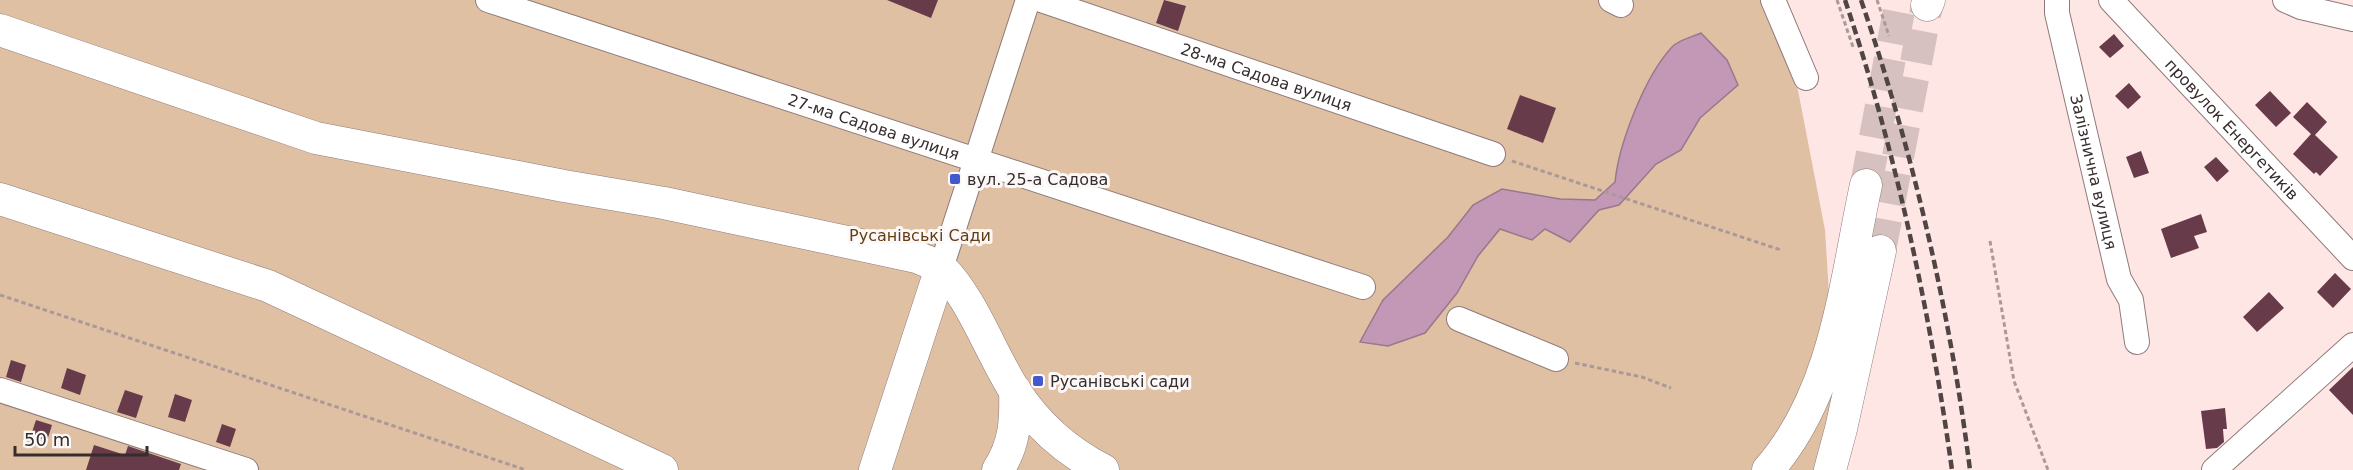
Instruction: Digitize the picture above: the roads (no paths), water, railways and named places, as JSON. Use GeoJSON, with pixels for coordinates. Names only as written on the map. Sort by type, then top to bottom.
{"type":"FeatureCollection","features":[{"type":"Feature","properties":{"kind":"main road"},"geometry":{"type":"LineString","coordinates":[[0,30],[316,138],[675,206],[917,257],[940,268],[987,338],[1015,390],[1033,415],[1078,457],[1103,470]]}},
{"type":"Feature","properties":{"kind":"main road"},"geometry":{"type":"LineString","coordinates":[[1768,470],[1805,417],[1828,356],[1847,283],[1866,185]]}},
{"type":"Feature","properties":{"kind":"main road"},"geometry":{"type":"LineString","coordinates":[[0,199],[268,286],[662,470]]}},
{"type":"Feature","properties":{"kind":"main road"},"geometry":{"type":"LineString","coordinates":[[1830,470],[1880,251]]}},
{"type":"Feature","properties":{"kind":"main road"},"geometry":{"type":"LineString","coordinates":[[875,470],[940,268]]}},
{"type":"Feature","properties":{"kind":"main road"},"geometry":{"type":"LineString","coordinates":[[998,470],[1008,455],[1012,440],[1016,421],[1015,390]]}},
{"type":"Feature","properties":{"kind":"street","name":"27-ма Садова вулиця"},"geometry":{"type":"LineString","coordinates":[[488,0],[1363,286]]}},
{"type":"Feature","properties":{"kind":"street"},"geometry":{"type":"LineString","coordinates":[[940,268],[1028,0]]}},
{"type":"Feature","properties":{"kind":"street","name":"28-ма Садова вулиця"},"geometry":{"type":"LineString","coordinates":[[1041,0],[1493,154]]}},
{"type":"Feature","properties":{"kind":"street"},"geometry":{"type":"LineString","coordinates":[[1773,0],[1806,78]]}},
{"type":"Feature","properties":{"kind":"street","name":"Залізнична вулиця"},"geometry":{"type":"LineString","coordinates":[[2057,0],[2057,13],[2119,279],[2131,300],[2137,342]]}},
{"type":"Feature","properties":{"kind":"street","name":"провулок Енергетиків"},"geometry":{"type":"LineString","coordinates":[[2111,0],[2353,258]]}},
{"type":"Feature","properties":{"kind":"street"},"geometry":{"type":"LineString","coordinates":[[2285,0],[2301,7],[2353,19]]}},
{"type":"Feature","properties":{"kind":"street"},"geometry":{"type":"LineString","coordinates":[[1459,319],[1556,358]]}},
{"type":"Feature","properties":{"kind":"street"},"geometry":{"type":"LineString","coordinates":[[2214,470],[2353,345]]}},
{"type":"Feature","properties":{"kind":"street"},"geometry":{"type":"LineString","coordinates":[[0,390],[246,470]]}},
{"type":"Feature","properties":{"kind":"tunnel"},"geometry":{"type":"LineString","coordinates":[[1866,185],[1901,0]]}},
{"type":"Feature","properties":{"kind":"tunnel"},"geometry":{"type":"LineString","coordinates":[[1880,251],[1927,5]]}},
{"type":"Feature","properties":{"kind":"railway"},"geometry":{"type":"LineString","coordinates":[[1845,0],[1880,115],[1909,233],[1933,351],[1952,470]]}},
{"type":"Feature","properties":{"kind":"railway"},"geometry":{"type":"LineString","coordinates":[[1861,0],[1897,115],[1928,232],[1952,351],[1970,470]]}},
{"type":"Feature","properties":{"kind":"place","name":"вул. 25-а Садова"},"geometry":{"type":"Point","coordinates":[955,179]}},
{"type":"Feature","properties":{"kind":"place","name":"Русанівські сади"},"geometry":{"type":"Point","coordinates":[1038,381]}},
{"type":"Feature","properties":{"kind":"park label","name":"Русанівські Сади"},"geometry":{"type":"Point","coordinates":[920,235]}}]}
